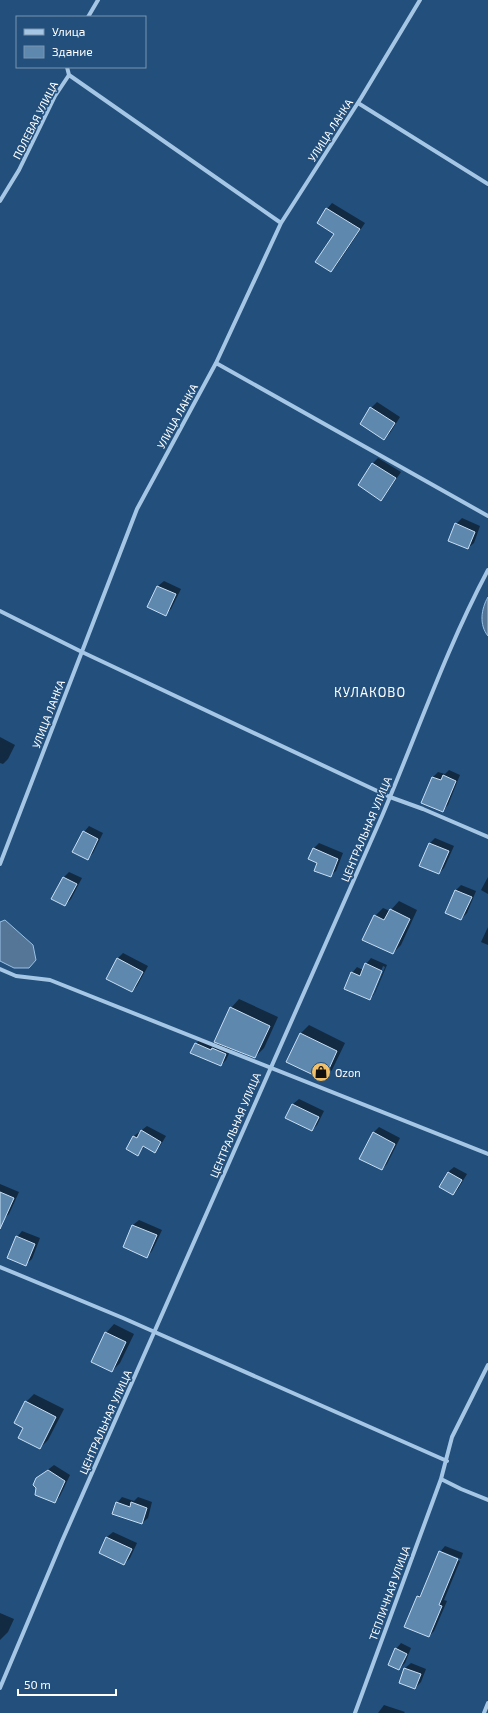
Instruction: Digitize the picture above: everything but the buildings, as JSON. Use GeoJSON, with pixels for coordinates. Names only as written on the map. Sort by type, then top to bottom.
{"type":"FeatureCollection","features":[{"type":"Feature","properties":{"kind":"street"},"geometry":{"type":"LineString","coordinates":[[89,16],[98,0]]}},
{"type":"Feature","properties":{"kind":"street","name":"УЛИЦА ЛАНКА"},"geometry":{"type":"LineString","coordinates":[[0,864],[137,509],[216,363],[281,223],[358,103],[420,0]]}},
{"type":"Feature","properties":{"kind":"street","name":"ПОЛЕВАЯ УЛИЦА"},"geometry":{"type":"LineString","coordinates":[[0,201],[19,170],[55,96],[69,75],[67,68]]}},
{"type":"Feature","properties":{"kind":"street"},"geometry":{"type":"LineString","coordinates":[[69,75],[281,223]]}},
{"type":"Feature","properties":{"kind":"street"},"geometry":{"type":"LineString","coordinates":[[358,103],[488,184]]}},
{"type":"Feature","properties":{"kind":"street"},"geometry":{"type":"LineString","coordinates":[[216,363],[488,516]]}},
{"type":"Feature","properties":{"kind":"street","name":"ЦЕНТРАЛЬНАЯ УЛИЦА"},"geometry":{"type":"LineString","coordinates":[[0,1688],[62,1541],[270,1067],[302,1000],[390,797],[424,710],[463,621],[488,570]]}},
{"type":"Feature","properties":{"kind":"street"},"geometry":{"type":"LineString","coordinates":[[0,611],[82,652],[390,797],[423,809],[488,837]]}},
{"type":"Feature","properties":{"kind":"street"},"geometry":{"type":"LineString","coordinates":[[0,969],[16,976],[50,980],[488,1154]]}},
{"type":"Feature","properties":{"kind":"street"},"geometry":{"type":"LineString","coordinates":[[0,1267],[154,1332],[447,1461]]}},
{"type":"Feature","properties":{"kind":"street","name":"ТЕПЛИЧНАЯ УЛИЦА"},"geometry":{"type":"LineString","coordinates":[[355,1713],[441,1479],[447,1461],[452,1437],[488,1365]]}},
{"type":"Feature","properties":{"kind":"street"},"geometry":{"type":"LineString","coordinates":[[441,1479],[488,1500]]}},
{"type":"Feature","properties":{"kind":"street"},"geometry":{"type":"LineString","coordinates":[[484,1713],[488,1703]]}},
{"type":"Feature","properties":{"kind":"water"},"geometry":{"type":"Polygon","coordinates":[[[488,597],[488,636],[483,627],[482,617],[488,597]]]}},
{"type":"Feature","properties":{"kind":"water"},"geometry":{"type":"Polygon","coordinates":[[[5,920],[33,945],[36,960],[29,968],[14,968],[0,961],[0,922],[5,920]]]}},
{"type":"Feature","properties":{"kind":"place","name":"Ozon"},"geometry":{"type":"Point","coordinates":[321,1072]}},
{"type":"Feature","properties":{"kind":"district","name":"КУЛАКОВО"},"geometry":{"type":"Point","coordinates":[370,692]}}]}
